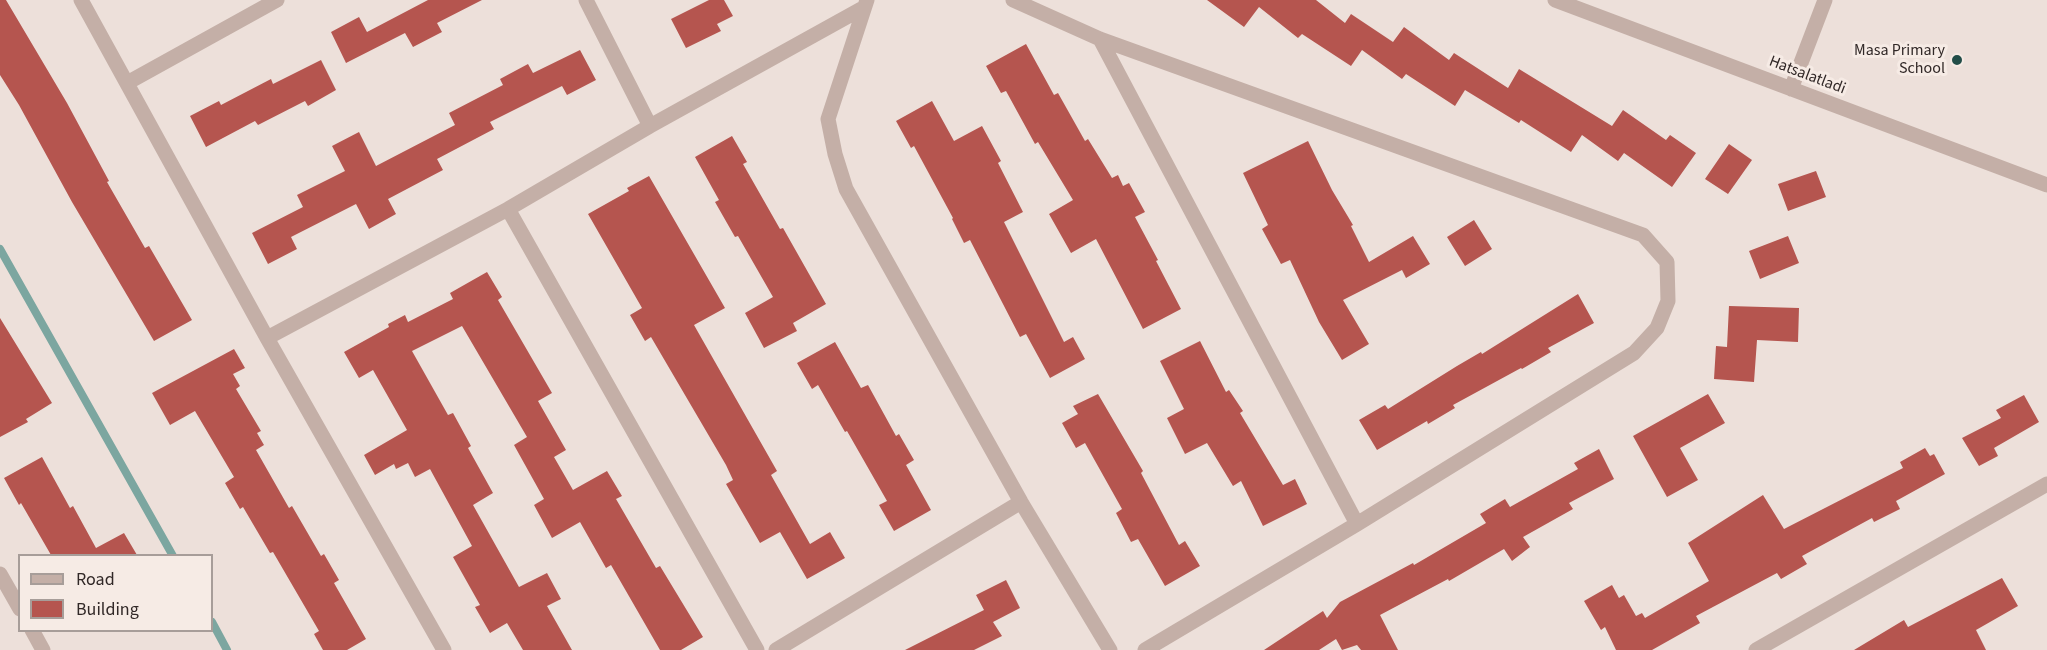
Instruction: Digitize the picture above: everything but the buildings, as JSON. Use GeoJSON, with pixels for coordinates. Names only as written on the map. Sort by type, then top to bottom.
{"type":"FeatureCollection","features":[{"type":"Feature","properties":{"kind":"street"},"geometry":{"type":"LineString","coordinates":[[81,0],[267,338],[444,650]]}},
{"type":"Feature","properties":{"kind":"street"},"geometry":{"type":"LineString","coordinates":[[127,82],[277,0]]}},
{"type":"Feature","properties":{"kind":"street"},"geometry":{"type":"LineString","coordinates":[[586,0],[650,126]]}},
{"type":"Feature","properties":{"kind":"street"},"geometry":{"type":"LineString","coordinates":[[1013,0],[1101,39],[1643,235],[1667,262],[1668,301],[1658,328],[1634,353],[1357,524],[1145,650]]}},
{"type":"Feature","properties":{"kind":"street","name":"Hatsalatladi"},"geometry":{"type":"LineString","coordinates":[[1555,0],[2047,185]]}},
{"type":"Feature","properties":{"kind":"street"},"geometry":{"type":"LineString","coordinates":[[1791,89],[1825,0]]}},
{"type":"Feature","properties":{"kind":"street"},"geometry":{"type":"LineString","coordinates":[[267,338],[508,209],[865,4]]}},
{"type":"Feature","properties":{"kind":"street"},"geometry":{"type":"LineString","coordinates":[[865,4],[828,119],[846,189],[1021,502],[1110,650]]}},
{"type":"Feature","properties":{"kind":"street"},"geometry":{"type":"LineString","coordinates":[[1101,39],[1357,524]]}},
{"type":"Feature","properties":{"kind":"street"},"geometry":{"type":"LineString","coordinates":[[508,209],[757,650]]}},
{"type":"Feature","properties":{"kind":"street"},"geometry":{"type":"LineString","coordinates":[[1755,650],[2047,484]]}},
{"type":"Feature","properties":{"kind":"street"},"geometry":{"type":"LineString","coordinates":[[776,650],[1021,502]]}},
{"type":"Feature","properties":{"kind":"street"},"geometry":{"type":"LineString","coordinates":[[0,574],[18,606]]}},
{"type":"Feature","properties":{"kind":"street"},"geometry":{"type":"LineString","coordinates":[[33,632],[43,650]]}},
{"type":"Feature","properties":{"kind":"waterway"},"geometry":{"type":"LineString","coordinates":[[0,249],[172,554]]}},
{"type":"Feature","properties":{"kind":"waterway"},"geometry":{"type":"LineString","coordinates":[[213,624],[227,650]]}},
{"type":"Feature","properties":{"kind":"place","name":"Masa Primary School"},"geometry":{"type":"Point","coordinates":[1957,60]}}]}
